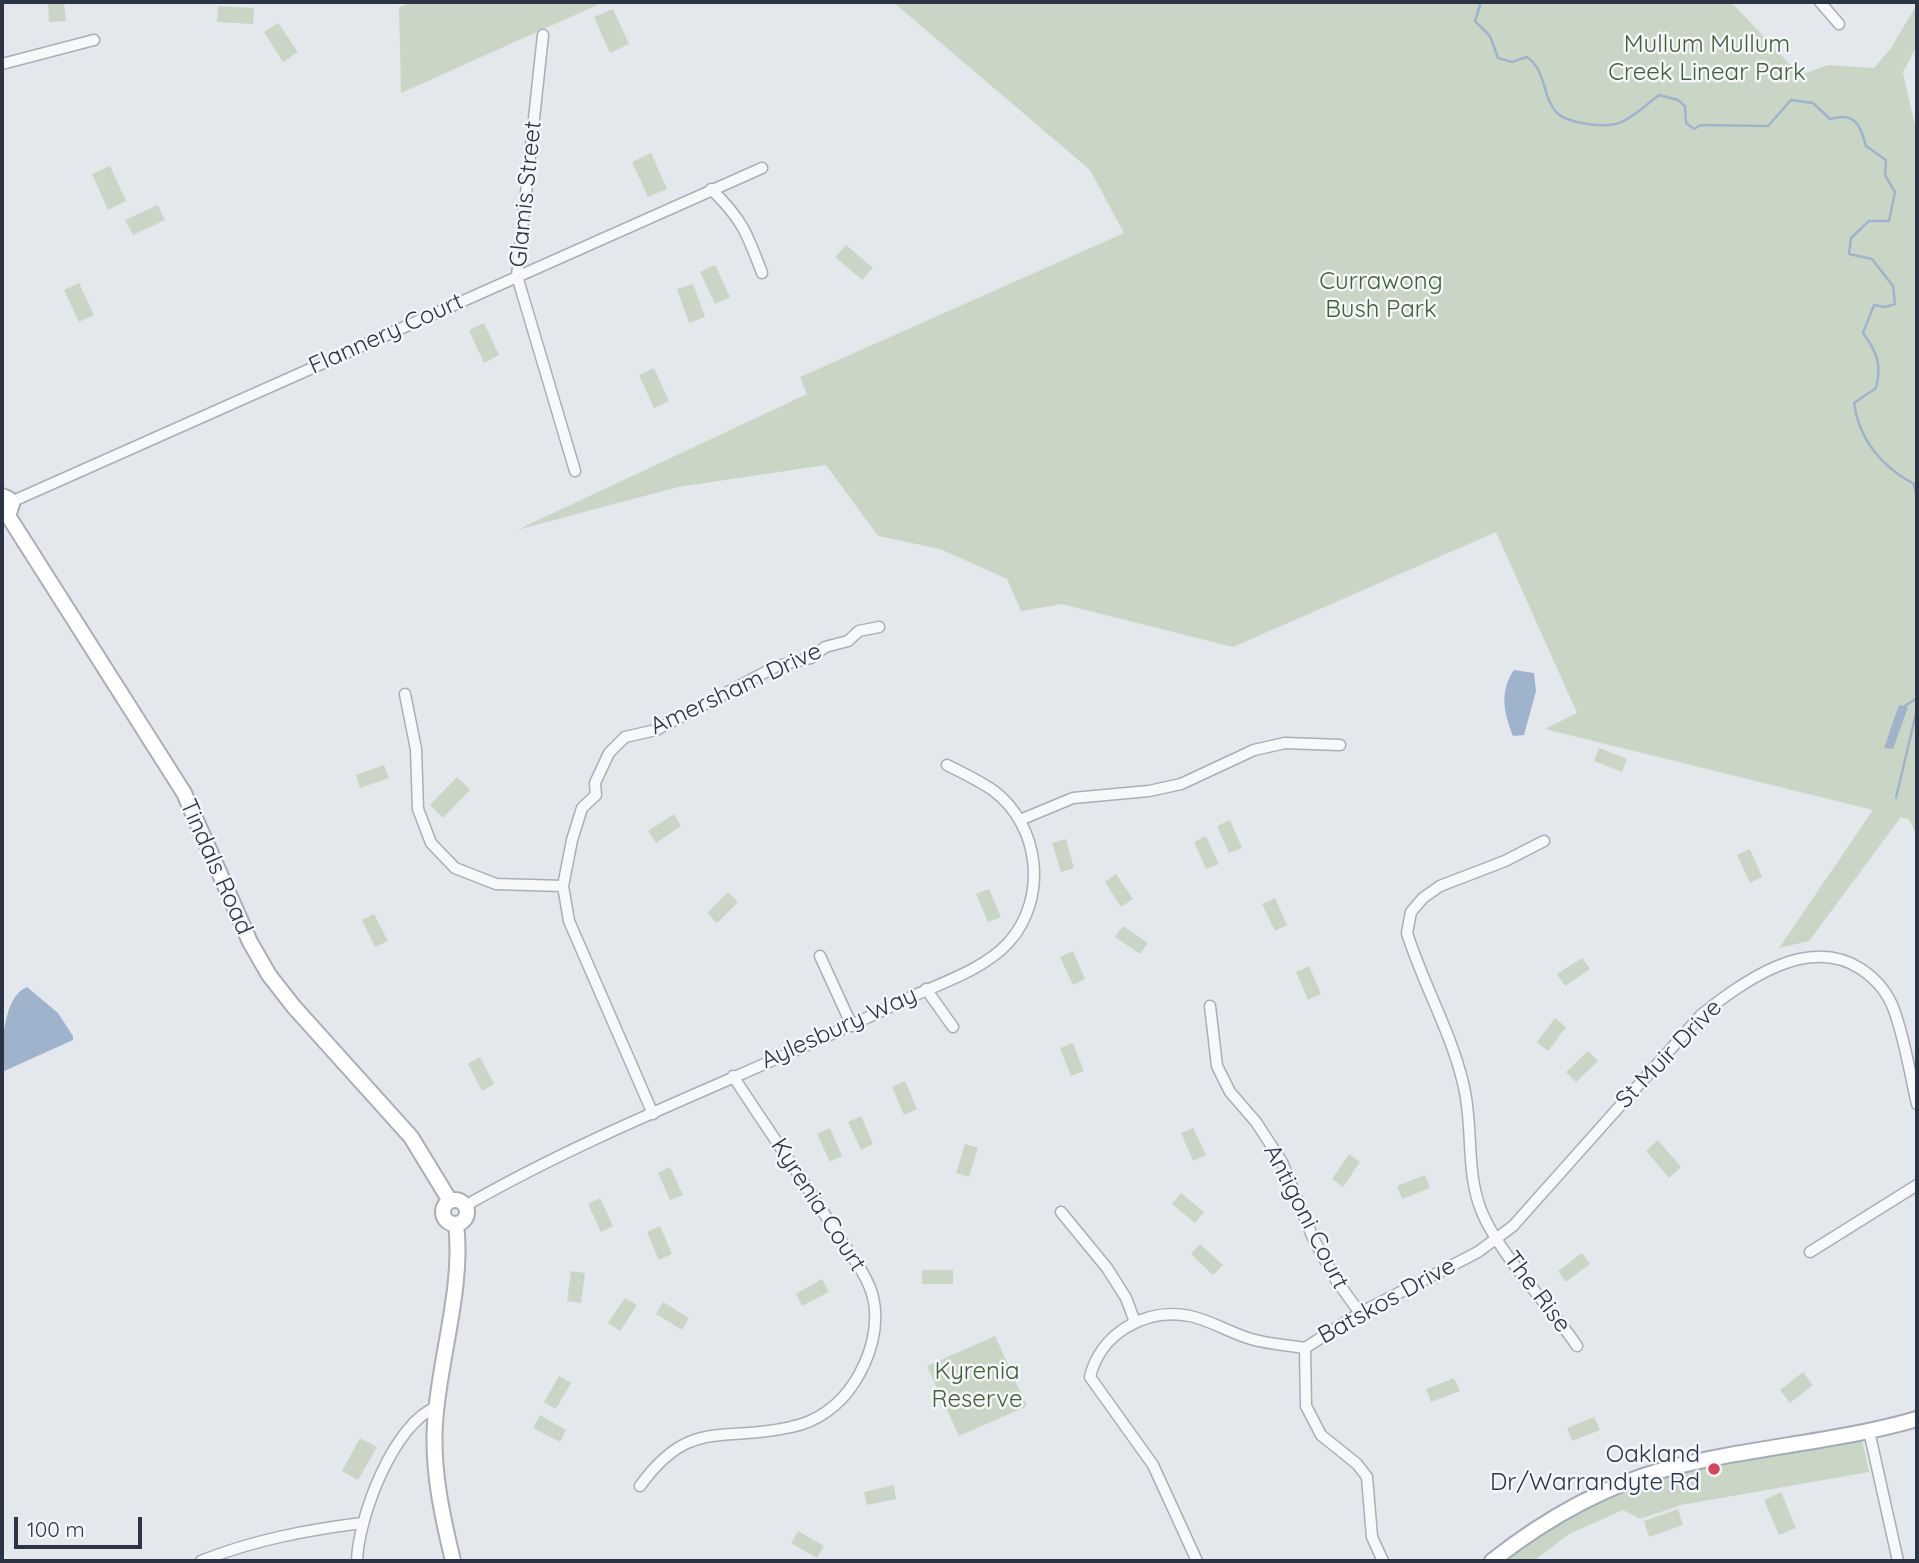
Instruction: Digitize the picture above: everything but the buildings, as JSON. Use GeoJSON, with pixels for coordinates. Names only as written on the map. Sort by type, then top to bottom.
{"type":"FeatureCollection","features":[{"type":"Feature","properties":{"kind":"main road","name":"Tindals Road"},"geometry":{"type":"LineString","coordinates":[[5,507],[184,793],[250,942],[269,975],[294,1007],[411,1137],[450,1201]]}},
{"type":"Feature","properties":{"kind":"main road"},"geometry":{"type":"LineString","coordinates":[[450,1201],[460,1201],[466,1206],[465,1218],[456,1224],[443,1217],[444,1206],[450,1201]]}},
{"type":"Feature","properties":{"kind":"main road"},"geometry":{"type":"LineString","coordinates":[[453,1561],[441,1509],[435,1463],[437,1407],[454,1276],[456,1224]]}},
{"type":"Feature","properties":{"kind":"main road"},"geometry":{"type":"LineString","coordinates":[[1492,1561],[1582,1501],[1654,1473],[1869,1431],[1917,1419]]}},
{"type":"Feature","properties":{"kind":"street"},"geometry":{"type":"LineString","coordinates":[[1821,2],[1839,24]]}},
{"type":"Feature","properties":{"kind":"street","name":"Glamis Street"},"geometry":{"type":"LineString","coordinates":[[543,35],[517,276],[575,471]]}},
{"type":"Feature","properties":{"kind":"street"},"geometry":{"type":"LineString","coordinates":[[2,64],[94,40]]}},
{"type":"Feature","properties":{"kind":"street","name":"Flannery Court"},"geometry":{"type":"LineString","coordinates":[[5,507],[762,168]]}},
{"type":"Feature","properties":{"kind":"street"},"geometry":{"type":"LineString","coordinates":[[711,189],[737,214],[746,229],[762,273]]}},
{"type":"Feature","properties":{"kind":"street","name":"Amersham Drive"},"geometry":{"type":"LineString","coordinates":[[653,1114],[569,921],[563,886],[572,839],[582,808],[596,795],[595,783],[609,753],[625,737],[656,730],[777,666],[811,658],[825,647],[848,641],[859,631],[879,627]]}},
{"type":"Feature","properties":{"kind":"street"},"geometry":{"type":"LineString","coordinates":[[405,694],[416,749],[418,809],[431,843],[455,868],[496,884],[563,886]]}},
{"type":"Feature","properties":{"kind":"street"},"geometry":{"type":"LineString","coordinates":[[1020,820],[1073,798],[1181,784],[1254,750],[1285,743],[1340,745]]}},
{"type":"Feature","properties":{"kind":"street","name":"Aylesbury Way"},"geometry":{"type":"LineString","coordinates":[[466,1206],[534,1166],[733,1076],[852,1026],[986,961],[1009,942],[1021,924],[1032,896],[1035,866],[1030,836],[1020,820],[995,792],[947,765]]}},
{"type":"Feature","properties":{"kind":"street","name":"The Rise"},"geometry":{"type":"LineString","coordinates":[[1544,841],[1505,861],[1440,886],[1423,898],[1411,912],[1407,933],[1460,1067],[1467,1097],[1472,1180],[1482,1212],[1497,1239],[1553,1309],[1577,1346]]}},
{"type":"Feature","properties":{"kind":"street"},"geometry":{"type":"LineString","coordinates":[[820,956],[852,1026]]}},
{"type":"Feature","properties":{"kind":"street","name":"St Muir Drive"},"geometry":{"type":"LineString","coordinates":[[1497,1239],[1513,1226],[1701,1015],[1751,980],[1795,960],[1814,957],[1844,961],[1879,983],[1894,1009],[1917,1104]]}},
{"type":"Feature","properties":{"kind":"street"},"geometry":{"type":"LineString","coordinates":[[926,989],[953,1027]]}},
{"type":"Feature","properties":{"kind":"street","name":"Antigoni Court"},"geometry":{"type":"LineString","coordinates":[[1210,1006],[1217,1066],[1230,1092],[1256,1122],[1282,1163],[1313,1238],[1336,1280],[1360,1313]]}},
{"type":"Feature","properties":{"kind":"street","name":"Kyrenia Court"},"geometry":{"type":"LineString","coordinates":[[640,1486],[655,1465],[678,1446],[703,1435],[791,1427],[819,1418],[845,1397],[869,1356],[875,1326],[873,1297],[862,1269],[733,1076]]}},
{"type":"Feature","properties":{"kind":"street"},"geometry":{"type":"LineString","coordinates":[[1810,1252],[1917,1185]]}},
{"type":"Feature","properties":{"kind":"street"},"geometry":{"type":"LineString","coordinates":[[1060,1212],[1107,1268],[1126,1298],[1135,1322]]}},
{"type":"Feature","properties":{"kind":"street","name":"Batskos Drive"},"geometry":{"type":"LineString","coordinates":[[1383,1561],[1373,1537],[1367,1477],[1357,1464],[1321,1435],[1306,1406],[1305,1348],[1360,1313],[1478,1252],[1497,1239]]}},
{"type":"Feature","properties":{"kind":"street"},"geometry":{"type":"LineString","coordinates":[[1198,1561],[1153,1465],[1090,1377],[1094,1361],[1106,1340],[1135,1322],[1165,1315],[1191,1316],[1252,1339],[1305,1348]]}},
{"type":"Feature","properties":{"kind":"street"},"geometry":{"type":"LineString","coordinates":[[357,1561],[362,1524],[373,1494],[405,1431],[424,1412],[437,1407]]}},
{"type":"Feature","properties":{"kind":"street"},"geometry":{"type":"LineString","coordinates":[[1869,1431],[1898,1561]]}},
{"type":"Feature","properties":{"kind":"street"},"geometry":{"type":"LineString","coordinates":[[201,1561],[242,1545],[308,1530],[362,1524]]}},
{"type":"Feature","properties":{"kind":"green space"},"geometry":{"type":"Polygon","coordinates":[[[48,2],[64,2],[66,21],[49,22],[48,2]]]}},
{"type":"Feature","properties":{"kind":"green space"},"geometry":{"type":"Polygon","coordinates":[[[414,2],[604,2],[401,93],[399,7],[414,2]]]}},
{"type":"Feature","properties":{"kind":"green space","name":"Currawong Bush Park"},"geometry":{"type":"Polygon","coordinates":[[[893,2],[1731,2],[1800,75],[1828,65],[1874,68],[1891,48],[1917,4],[1917,45],[1903,73],[1917,134],[1917,836],[1909,819],[1901,817],[1809,941],[1779,948],[1873,810],[1545,729],[1577,713],[1496,532],[1233,647],[1062,604],[1021,611],[1007,579],[940,549],[878,536],[826,465],[678,487],[517,530],[807,394],[800,377],[1124,233],[1090,170],[893,2]]]}},
{"type":"Feature","properties":{"kind":"green space"},"geometry":{"type":"Polygon","coordinates":[[[218,6],[254,8],[253,24],[217,22],[218,6]]]}},
{"type":"Feature","properties":{"kind":"green space"},"geometry":{"type":"Polygon","coordinates":[[[613,9],[629,44],[610,53],[594,17],[613,9]]]}},
{"type":"Feature","properties":{"kind":"green space"},"geometry":{"type":"Polygon","coordinates":[[[278,23],[298,52],[283,62],[264,32],[278,23]]]}},
{"type":"Feature","properties":{"kind":"green space"},"geometry":{"type":"Polygon","coordinates":[[[651,153],[667,189],[648,197],[632,162],[651,153]]]}},
{"type":"Feature","properties":{"kind":"green space"},"geometry":{"type":"Polygon","coordinates":[[[110,166],[126,201],[108,210],[92,174],[110,166]]]}},
{"type":"Feature","properties":{"kind":"green space"},"geometry":{"type":"Polygon","coordinates":[[[158,205],[165,220],[133,235],[125,220],[158,205]]]}},
{"type":"Feature","properties":{"kind":"green space"},"geometry":{"type":"Polygon","coordinates":[[[846,245],[873,268],[862,280],[835,257],[846,245]]]}},
{"type":"Feature","properties":{"kind":"green space"},"geometry":{"type":"Polygon","coordinates":[[[715,265],[730,297],[715,304],[700,272],[715,265]]]}},
{"type":"Feature","properties":{"kind":"green space"},"geometry":{"type":"Polygon","coordinates":[[[79,283],[94,315],[79,322],[64,290],[79,283]]]}},
{"type":"Feature","properties":{"kind":"green space"},"geometry":{"type":"Polygon","coordinates":[[[693,284],[705,317],[689,323],[677,289],[693,284]]]}},
{"type":"Feature","properties":{"kind":"green space"},"geometry":{"type":"Polygon","coordinates":[[[484,323],[499,355],[484,363],[469,330],[484,323]]]}},
{"type":"Feature","properties":{"kind":"green space"},"geometry":{"type":"Polygon","coordinates":[[[654,368],[669,401],[654,408],[639,375],[654,368]]]}},
{"type":"Feature","properties":{"kind":"green space"},"geometry":{"type":"Polygon","coordinates":[[[1599,748],[1627,759],[1622,772],[1594,761],[1599,748]]]}},
{"type":"Feature","properties":{"kind":"green space"},"geometry":{"type":"Polygon","coordinates":[[[384,765],[389,778],[360,788],[356,775],[384,765]]]}},
{"type":"Feature","properties":{"kind":"green space"},"geometry":{"type":"Polygon","coordinates":[[[457,777],[470,790],[443,818],[430,805],[457,777]]]}},
{"type":"Feature","properties":{"kind":"green space"},"geometry":{"type":"Polygon","coordinates":[[[674,814],[681,826],[656,843],[648,831],[674,814]]]}},
{"type":"Feature","properties":{"kind":"green space"},"geometry":{"type":"Polygon","coordinates":[[[1230,820],[1242,848],[1229,853],[1217,826],[1230,820]]]}},
{"type":"Feature","properties":{"kind":"green space"},"geometry":{"type":"Polygon","coordinates":[[[1206,836],[1219,864],[1206,869],[1194,842],[1206,836]]]}},
{"type":"Feature","properties":{"kind":"green space"},"geometry":{"type":"Polygon","coordinates":[[[1066,839],[1074,868],[1061,872],[1052,843],[1066,839]]]}},
{"type":"Feature","properties":{"kind":"green space"},"geometry":{"type":"Polygon","coordinates":[[[1750,849],[1762,877],[1750,883],[1737,855],[1750,849]]]}},
{"type":"Feature","properties":{"kind":"green space"},"geometry":{"type":"Polygon","coordinates":[[[1116,874],[1133,899],[1121,907],[1105,882],[1116,874]]]}},
{"type":"Feature","properties":{"kind":"green space"},"geometry":{"type":"Polygon","coordinates":[[[989,889],[1001,917],[988,922],[976,894],[989,889]]]}},
{"type":"Feature","properties":{"kind":"green space"},"geometry":{"type":"Polygon","coordinates":[[[728,892],[738,902],[717,923],[707,913],[728,892]]]}},
{"type":"Feature","properties":{"kind":"green space"},"geometry":{"type":"Polygon","coordinates":[[[1275,898],[1287,925],[1275,931],[1262,904],[1275,898]]]}},
{"type":"Feature","properties":{"kind":"green space"},"geometry":{"type":"Polygon","coordinates":[[[374,914],[388,941],[375,947],[362,920],[374,914]]]}},
{"type":"Feature","properties":{"kind":"green space"},"geometry":{"type":"Polygon","coordinates":[[[1123,926],[1148,943],[1140,954],[1115,937],[1123,926]]]}},
{"type":"Feature","properties":{"kind":"green space"},"geometry":{"type":"Polygon","coordinates":[[[1073,951],[1085,979],[1073,985],[1060,957],[1073,951]]]}},
{"type":"Feature","properties":{"kind":"green space"},"geometry":{"type":"Polygon","coordinates":[[[1582,958],[1590,969],[1565,986],[1557,974],[1582,958]]]}},
{"type":"Feature","properties":{"kind":"green space"},"geometry":{"type":"Polygon","coordinates":[[[1309,966],[1321,994],[1308,1000],[1296,972],[1309,966]]]}},
{"type":"Feature","properties":{"kind":"green space"},"geometry":{"type":"Polygon","coordinates":[[[1555,1018],[1566,1027],[1548,1051],[1537,1042],[1555,1018]]]}},
{"type":"Feature","properties":{"kind":"green space"},"geometry":{"type":"Polygon","coordinates":[[[1073,1043],[1084,1071],[1071,1076],[1060,1048],[1073,1043]]]}},
{"type":"Feature","properties":{"kind":"green space"},"geometry":{"type":"Polygon","coordinates":[[[1588,1051],[1598,1061],[1576,1082],[1566,1072],[1588,1051]]]}},
{"type":"Feature","properties":{"kind":"green space"},"geometry":{"type":"Polygon","coordinates":[[[480,1057],[494,1084],[482,1091],[468,1064],[480,1057]]]}},
{"type":"Feature","properties":{"kind":"green space"},"geometry":{"type":"Polygon","coordinates":[[[905,1081],[917,1109],[904,1115],[892,1087],[905,1081]]]}},
{"type":"Feature","properties":{"kind":"green space"},"geometry":{"type":"Polygon","coordinates":[[[861,1116],[873,1144],[861,1150],[848,1122],[861,1116]]]}},
{"type":"Feature","properties":{"kind":"green space"},"geometry":{"type":"Polygon","coordinates":[[[830,1128],[842,1156],[830,1162],[817,1134],[830,1128]]]}},
{"type":"Feature","properties":{"kind":"green space"},"geometry":{"type":"Polygon","coordinates":[[[1193,1128],[1206,1155],[1193,1161],[1181,1133],[1193,1128]]]}},
{"type":"Feature","properties":{"kind":"green space"},"geometry":{"type":"Polygon","coordinates":[[[1658,1140],[1681,1167],[1669,1178],[1646,1151],[1658,1140]]]}},
{"type":"Feature","properties":{"kind":"green space"},"geometry":{"type":"Polygon","coordinates":[[[965,1144],[978,1148],[969,1177],[956,1173],[965,1144]]]}},
{"type":"Feature","properties":{"kind":"green space"},"geometry":{"type":"Polygon","coordinates":[[[1349,1154],[1360,1162],[1343,1187],[1332,1179],[1349,1154]]]}},
{"type":"Feature","properties":{"kind":"green space"},"geometry":{"type":"Polygon","coordinates":[[[670,1167],[683,1195],[670,1200],[658,1173],[670,1167]]]}},
{"type":"Feature","properties":{"kind":"green space"},"geometry":{"type":"Polygon","coordinates":[[[1425,1175],[1430,1188],[1402,1199],[1397,1186],[1425,1175]]]}},
{"type":"Feature","properties":{"kind":"green space"},"geometry":{"type":"Polygon","coordinates":[[[1181,1193],[1204,1212],[1195,1223],[1172,1204],[1181,1193]]]}},
{"type":"Feature","properties":{"kind":"green space"},"geometry":{"type":"Polygon","coordinates":[[[600,1198],[613,1226],[601,1232],[588,1204],[600,1198]]]}},
{"type":"Feature","properties":{"kind":"green space"},"geometry":{"type":"Polygon","coordinates":[[[660,1226],[672,1254],[659,1260],[647,1232],[660,1226]]]}},
{"type":"Feature","properties":{"kind":"green space"},"geometry":{"type":"Polygon","coordinates":[[[1200,1244],[1223,1265],[1213,1275],[1191,1254],[1200,1244]]]}},
{"type":"Feature","properties":{"kind":"green space"},"geometry":{"type":"Polygon","coordinates":[[[1582,1253],[1590,1264],[1566,1282],[1558,1271],[1582,1253]]]}},
{"type":"Feature","properties":{"kind":"green space"},"geometry":{"type":"Polygon","coordinates":[[[922,1270],[953,1270],[953,1284],[922,1284],[922,1270]]]}},
{"type":"Feature","properties":{"kind":"green space"},"geometry":{"type":"Polygon","coordinates":[[[571,1271],[585,1273],[581,1303],[567,1301],[571,1271]]]}},
{"type":"Feature","properties":{"kind":"green space"},"geometry":{"type":"Polygon","coordinates":[[[822,1279],[829,1292],[802,1306],[796,1294],[822,1279]]]}},
{"type":"Feature","properties":{"kind":"green space"},"geometry":{"type":"Polygon","coordinates":[[[625,1298],[637,1305],[620,1331],[608,1323],[625,1298]]]}},
{"type":"Feature","properties":{"kind":"green space"},"geometry":{"type":"Polygon","coordinates":[[[663,1302],[689,1318],[682,1330],[656,1314],[663,1302]]]}},
{"type":"Feature","properties":{"kind":"green space","name":"Kyrenia Reserve"},"geometry":{"type":"Polygon","coordinates":[[[995,1336],[1027,1406],[959,1436],[927,1366],[995,1336]]]}},
{"type":"Feature","properties":{"kind":"green space"},"geometry":{"type":"Polygon","coordinates":[[[1803,1372],[1813,1385],[1790,1403],[1780,1390],[1803,1372]]]}},
{"type":"Feature","properties":{"kind":"green space"},"geometry":{"type":"Polygon","coordinates":[[[559,1376],[571,1383],[556,1409],[544,1402],[559,1376]]]}},
{"type":"Feature","properties":{"kind":"green space"},"geometry":{"type":"Polygon","coordinates":[[[1454,1378],[1460,1391],[1431,1402],[1426,1389],[1454,1378]]]}},
{"type":"Feature","properties":{"kind":"green space"},"geometry":{"type":"Polygon","coordinates":[[[540,1415],[566,1430],[560,1442],[533,1428],[540,1415]]]}},
{"type":"Feature","properties":{"kind":"green space"},"geometry":{"type":"Polygon","coordinates":[[[1594,1417],[1600,1430],[1572,1441],[1567,1428],[1594,1417]]]}},
{"type":"Feature","properties":{"kind":"green space"},"geometry":{"type":"Polygon","coordinates":[[[360,1438],[377,1447],[358,1480],[342,1471],[360,1438]]]}},
{"type":"Feature","properties":{"kind":"green space"},"geometry":{"type":"Polygon","coordinates":[[[1862,1440],[1869,1472],[1681,1505],[1640,1519],[1623,1510],[1569,1534],[1534,1561],[1505,1561],[1582,1508],[1669,1473],[1862,1440]]]}},
{"type":"Feature","properties":{"kind":"green space"},"geometry":{"type":"Polygon","coordinates":[[[894,1485],[896,1499],[867,1505],[864,1492],[894,1485]]]}},
{"type":"Feature","properties":{"kind":"green space"},"geometry":{"type":"Polygon","coordinates":[[[1781,1492],[1796,1528],[1779,1535],[1764,1500],[1781,1492]]]}},
{"type":"Feature","properties":{"kind":"green space"},"geometry":{"type":"Polygon","coordinates":[[[1678,1509],[1683,1525],[1649,1537],[1644,1521],[1678,1509]]]}},
{"type":"Feature","properties":{"kind":"green space"},"geometry":{"type":"Polygon","coordinates":[[[798,1531],[824,1546],[817,1558],[791,1543],[798,1531]]]}},
{"type":"Feature","properties":{"kind":"water"},"geometry":{"type":"Polygon","coordinates":[[[1514,670],[1534,673],[1536,691],[1524,735],[1513,736],[1504,703],[1506,686],[1514,670]]]}},
{"type":"Feature","properties":{"kind":"water"},"geometry":{"type":"Polygon","coordinates":[[[1899,705],[1908,707],[1893,749],[1884,748],[1899,705]]]}},
{"type":"Feature","properties":{"kind":"water"},"geometry":{"type":"Polygon","coordinates":[[[27,987],[58,1013],[73,1040],[2,1072],[3,1037],[8,1012],[19,993],[27,987]]]}},
{"type":"Feature","properties":{"kind":"waterway"},"geometry":{"type":"LineString","coordinates":[[1481,2],[1475,21],[1490,36],[1498,58],[1512,62],[1527,57],[1538,70],[1552,107],[1570,120],[1596,125],[1619,123],[1659,95],[1678,100],[1685,106],[1686,123],[1694,129],[1701,125],[1768,126],[1791,100],[1813,103],[1830,119],[1845,117],[1855,121],[1866,146],[1886,160],[1885,175],[1895,192],[1889,221],[1869,221],[1851,238],[1849,254],[1872,259],[1893,286],[1895,304],[1885,307],[1874,305],[1863,333],[1877,359],[1878,380],[1876,388],[1854,403],[1861,429],[1874,451],[1882,461],[1914,484],[1917,499]]}},
{"type":"Feature","properties":{"kind":"waterway"},"geometry":{"type":"LineString","coordinates":[[1905,706],[1917,698]]}},
{"type":"Feature","properties":{"kind":"waterway"},"geometry":{"type":"LineString","coordinates":[[1896,798],[1917,709]]}},
{"type":"Feature","properties":{"kind":"place","name":"Oakland Dr/Warrandyte Rd"},"geometry":{"type":"Point","coordinates":[1714,1469]}},
{"type":"Feature","properties":{"kind":"park label","name":"Mullum Mullum Creek Linear Park"},"geometry":{"type":"Point","coordinates":[1707,59]}}]}
